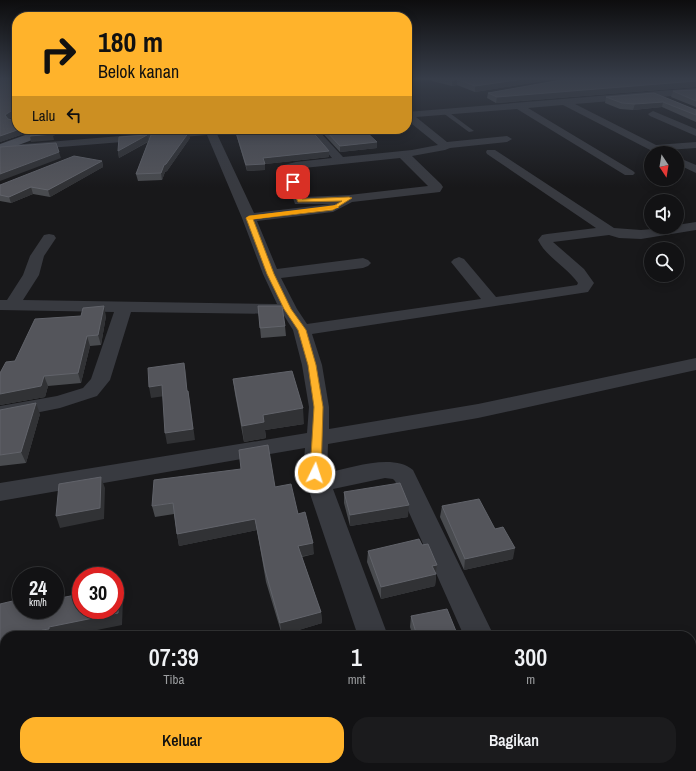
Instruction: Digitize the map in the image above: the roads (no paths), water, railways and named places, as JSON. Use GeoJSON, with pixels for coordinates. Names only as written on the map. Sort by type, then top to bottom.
{"type":"FeatureCollection","features":[{"type":"Feature","properties":{"kind":"main road"},"geometry":{"type":"LineString","coordinates":[[0,149],[39,134]]}},
{"type":"Feature","properties":{"kind":"street"},"geometry":{"type":"LineString","coordinates":[[533,115],[629,173]]}},
{"type":"Feature","properties":{"kind":"street"},"geometry":{"type":"LineString","coordinates":[[590,115],[649,146]]}},
{"type":"Feature","properties":{"kind":"street"},"geometry":{"type":"LineString","coordinates":[[655,115],[696,133]]}},
{"type":"Feature","properties":{"kind":"street"},"geometry":{"type":"LineString","coordinates":[[412,119],[445,145]]}},
{"type":"Feature","properties":{"kind":"street"},"geometry":{"type":"LineString","coordinates":[[0,149],[185,134]]}},
{"type":"Feature","properties":{"kind":"street"},"geometry":{"type":"LineString","coordinates":[[211,134],[249,218],[271,274],[288,309],[302,330],[312,365],[319,407],[315,473],[371,631]]}},
{"type":"Feature","properties":{"kind":"street"},"geometry":{"type":"LineString","coordinates":[[317,134],[340,160]]}},
{"type":"Feature","properties":{"kind":"street"},"geometry":{"type":"LineString","coordinates":[[403,154],[437,188],[436,189],[349,198],[300,200],[288,167],[441,149],[445,147],[445,145],[507,139]]}},
{"type":"Feature","properties":{"kind":"street"},"geometry":{"type":"LineString","coordinates":[[71,143],[77,153]]}},
{"type":"Feature","properties":{"kind":"street"},"geometry":{"type":"LineString","coordinates":[[684,147],[696,145]]}},
{"type":"Feature","properties":{"kind":"street"},"geometry":{"type":"LineString","coordinates":[[491,152],[609,231],[619,234],[648,233],[696,226]]}},
{"type":"Feature","properties":{"kind":"street"},"geometry":{"type":"LineString","coordinates":[[684,164],[696,170]]}},
{"type":"Feature","properties":{"kind":"street"},"geometry":{"type":"LineString","coordinates":[[249,218],[333,208],[349,198]]}},
{"type":"Feature","properties":{"kind":"street"},"geometry":{"type":"LineString","coordinates":[[302,330],[582,288],[586,283],[578,272],[547,244],[545,240],[547,238],[609,231]]}},
{"type":"Feature","properties":{"kind":"street"},"geometry":{"type":"LineString","coordinates":[[6,305],[31,275],[37,256],[49,238]]}},
{"type":"Feature","properties":{"kind":"street"},"geometry":{"type":"LineString","coordinates":[[459,262],[491,301]]}},
{"type":"Feature","properties":{"kind":"street"},"geometry":{"type":"LineString","coordinates":[[271,274],[363,263]]}},
{"type":"Feature","properties":{"kind":"street"},"geometry":{"type":"LineString","coordinates":[[6,305],[288,309]]}},
{"type":"Feature","properties":{"kind":"street"},"geometry":{"type":"LineString","coordinates":[[0,413],[60,402],[90,392],[100,380],[124,307]]}},
{"type":"Feature","properties":{"kind":"street"},"geometry":{"type":"LineString","coordinates":[[0,492],[478,411],[696,364]]}},
{"type":"Feature","properties":{"kind":"street"},"geometry":{"type":"LineString","coordinates":[[319,484],[385,470],[399,471],[405,476],[477,631]]}},
{"type":"Feature","properties":{"kind":"lane"},"geometry":{"type":"LineString","coordinates":[[449,115],[471,131]]}}]}
